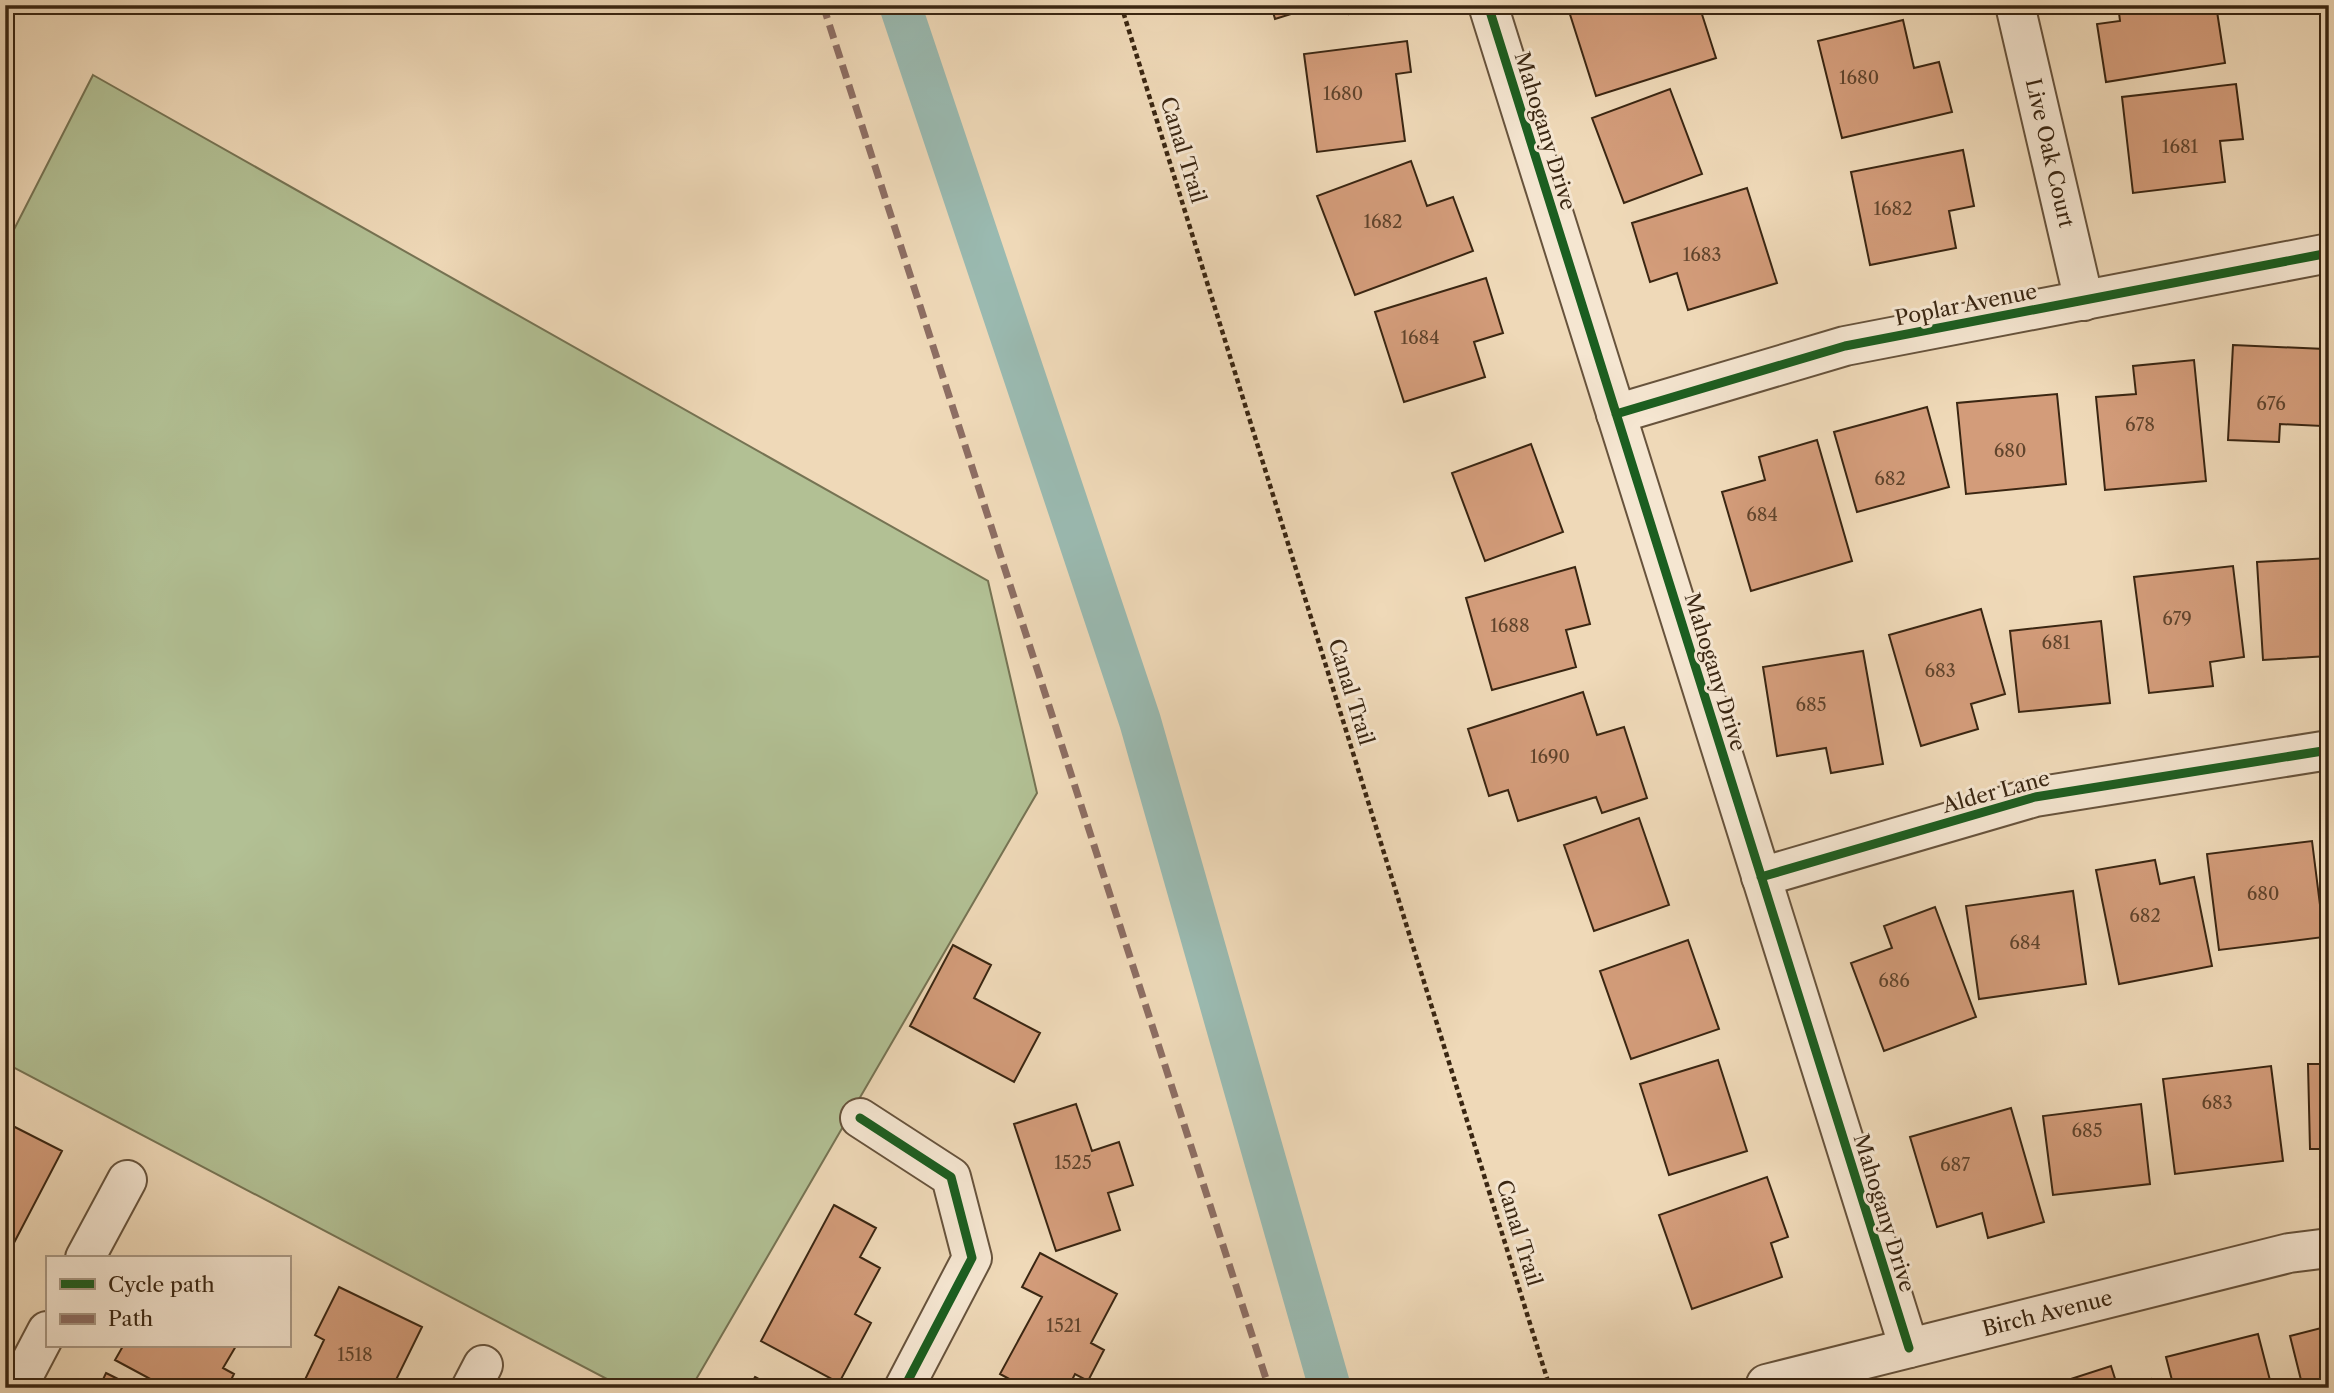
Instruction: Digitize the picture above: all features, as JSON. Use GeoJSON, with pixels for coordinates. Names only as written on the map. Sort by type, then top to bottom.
{"type":"FeatureCollection","features":[{"type":"Feature","properties":{"kind":"street","name":"Mahogany Drive"},"geometry":{"type":"LineString","coordinates":[[1488,5],[1909,1348]]}},
{"type":"Feature","properties":{"kind":"street","name":"Live Oak Court"},"geometry":{"type":"LineString","coordinates":[[2015,5],[2084,301]]}},
{"type":"Feature","properties":{"kind":"street","name":"Poplar Avenue"},"geometry":{"type":"LineString","coordinates":[[1616,414],[1845,346],[2329,253]]}},
{"type":"Feature","properties":{"kind":"street","name":"Alder Lane"},"geometry":{"type":"LineString","coordinates":[[1761,877],[2035,797],[2329,750]]}},
{"type":"Feature","properties":{"kind":"street"},"geometry":{"type":"LineString","coordinates":[[860,1118],[951,1177],[972,1258],[904,1388]]}},
{"type":"Feature","properties":{"kind":"street"},"geometry":{"type":"LineString","coordinates":[[86,1256],[127,1180]]}},
{"type":"Feature","properties":{"kind":"street","name":"Birch Avenue"},"geometry":{"type":"LineString","coordinates":[[1766,1384],[2288,1253],[2329,1248]]}},
{"type":"Feature","properties":{"kind":"street"},"geometry":{"type":"LineString","coordinates":[[17,1388],[46,1333]]}},
{"type":"Feature","properties":{"kind":"green space"},"geometry":{"type":"Polygon","coordinates":[[[93,75],[988,581],[1037,793],[691,1388],[624,1388],[5,1063],[5,247],[93,75]]]}},
{"type":"Feature","properties":{"kind":"building"},"geometry":{"type":"Polygon","coordinates":[[[1271,5],[1320,5],[1275,19],[1271,5]]]}},
{"type":"Feature","properties":{"kind":"building"},"geometry":{"type":"Polygon","coordinates":[[[1346,5],[1378,5],[1349,14],[1346,5]]]}},
{"type":"Feature","properties":{"kind":"building"},"geometry":{"type":"Polygon","coordinates":[[[1567,5],[1699,5],[1716,58],[1596,96],[1567,5]]]}},
{"type":"Feature","properties":{"kind":"building"},"geometry":{"type":"Polygon","coordinates":[[[1778,5],[1833,5],[1779,12],[1778,5]]]}},
{"type":"Feature","properties":{"kind":"building"},"geometry":{"type":"Polygon","coordinates":[[[2118,5],[2216,5],[2225,63],[2106,82],[2097,24],[2120,21],[2118,5]]]}},
{"type":"Feature","properties":{"kind":"building"},"geometry":{"type":"Polygon","coordinates":[[[1903,20],[1914,68],[1939,62],[1952,112],[1842,138],[1818,41],[1903,20]]]}},
{"type":"Feature","properties":{"kind":"building"},"geometry":{"type":"Polygon","coordinates":[[[1407,41],[1411,72],[1396,74],[1405,141],[1317,152],[1304,54],[1407,41]]]}},
{"type":"Feature","properties":{"kind":"building"},"geometry":{"type":"Polygon","coordinates":[[[2236,84],[2243,139],[2220,141],[2225,182],[2133,193],[2122,97],[2236,84]]]}},
{"type":"Feature","properties":{"kind":"building"},"geometry":{"type":"Polygon","coordinates":[[[1670,89],[1702,174],[1624,203],[1592,118],[1670,89]]]}},
{"type":"Feature","properties":{"kind":"building"},"geometry":{"type":"Polygon","coordinates":[[[1963,150],[1974,206],[1949,211],[1956,248],[1870,265],[1851,172],[1963,150]]]}},
{"type":"Feature","properties":{"kind":"building"},"geometry":{"type":"Polygon","coordinates":[[[1411,161],[1427,206],[1453,197],[1473,251],[1355,295],[1317,196],[1411,161]]]}},
{"type":"Feature","properties":{"kind":"building"},"geometry":{"type":"Polygon","coordinates":[[[1747,188],[1777,283],[1688,310],[1677,273],[1650,282],[1632,223],[1747,188]]]}},
{"type":"Feature","properties":{"kind":"building"},"geometry":{"type":"Polygon","coordinates":[[[1486,278],[1503,333],[1474,342],[1485,377],[1404,402],[1375,312],[1486,278]]]}},
{"type":"Feature","properties":{"kind":"building"},"geometry":{"type":"Polygon","coordinates":[[[2233,345],[2325,349],[2322,426],[2280,424],[2279,442],[2228,440],[2233,345]]]}},
{"type":"Feature","properties":{"kind":"building"},"geometry":{"type":"Polygon","coordinates":[[[2194,360],[2206,481],[2105,490],[2096,397],[2136,394],[2133,366],[2194,360]]]}},
{"type":"Feature","properties":{"kind":"building"},"geometry":{"type":"Polygon","coordinates":[[[2057,394],[2066,484],[1966,494],[1957,403],[2057,394]]]}},
{"type":"Feature","properties":{"kind":"building"},"geometry":{"type":"Polygon","coordinates":[[[1927,407],[1949,487],[1857,512],[1834,432],[1927,407]]]}},
{"type":"Feature","properties":{"kind":"building"},"geometry":{"type":"Polygon","coordinates":[[[1817,440],[1852,561],[1751,591],[1722,492],[1765,480],[1759,457],[1817,440]]]}},
{"type":"Feature","properties":{"kind":"building"},"geometry":{"type":"Polygon","coordinates":[[[1531,444],[1563,532],[1485,561],[1452,473],[1531,444]]]}},
{"type":"Feature","properties":{"kind":"building"},"geometry":{"type":"Polygon","coordinates":[[[2329,558],[2329,656],[2263,660],[2257,562],[2329,558]]]}},
{"type":"Feature","properties":{"kind":"building"},"geometry":{"type":"Polygon","coordinates":[[[2233,566],[2244,657],[2210,662],[2213,686],[2149,693],[2134,577],[2233,566]]]}},
{"type":"Feature","properties":{"kind":"building"},"geometry":{"type":"Polygon","coordinates":[[[1575,567],[1590,624],[1566,630],[1576,667],[1492,690],[1466,598],[1575,567]]]}},
{"type":"Feature","properties":{"kind":"building"},"geometry":{"type":"Polygon","coordinates":[[[1981,609],[2005,694],[1971,704],[1978,729],[1921,746],[1889,635],[1981,609]]]}},
{"type":"Feature","properties":{"kind":"building"},"geometry":{"type":"Polygon","coordinates":[[[2101,621],[2110,703],[2019,712],[2010,631],[2101,621]]]}},
{"type":"Feature","properties":{"kind":"building"},"geometry":{"type":"Polygon","coordinates":[[[1863,651],[1883,764],[1831,773],[1826,748],[1777,756],[1763,667],[1863,651]]]}},
{"type":"Feature","properties":{"kind":"building"},"geometry":{"type":"Polygon","coordinates":[[[1583,692],[1597,735],[1624,727],[1647,798],[1602,813],[1596,797],[1518,821],[1508,790],[1489,796],[1468,729],[1583,692]]]}},
{"type":"Feature","properties":{"kind":"building"},"geometry":{"type":"Polygon","coordinates":[[[1639,818],[1669,905],[1594,931],[1564,845],[1639,818]]]}},
{"type":"Feature","properties":{"kind":"building"},"geometry":{"type":"Polygon","coordinates":[[[2312,841],[2324,937],[2219,950],[2207,854],[2312,841]]]}},
{"type":"Feature","properties":{"kind":"building"},"geometry":{"type":"Polygon","coordinates":[[[2155,860],[2160,884],[2194,877],[2212,966],[2119,984],[2096,870],[2155,860]]]}},
{"type":"Feature","properties":{"kind":"building"},"geometry":{"type":"Polygon","coordinates":[[[2073,891],[2086,984],[1979,999],[1966,906],[2073,891]]]}},
{"type":"Feature","properties":{"kind":"building"},"geometry":{"type":"Polygon","coordinates":[[[1935,907],[1976,1017],[1884,1051],[1851,963],[1892,948],[1884,926],[1935,907]]]}},
{"type":"Feature","properties":{"kind":"building"},"geometry":{"type":"Polygon","coordinates":[[[1688,940],[1719,1029],[1631,1059],[1600,971],[1688,940]]]}},
{"type":"Feature","properties":{"kind":"building"},"geometry":{"type":"Polygon","coordinates":[[[953,945],[991,965],[974,998],[1040,1033],[1014,1082],[910,1026],[953,945]]]}},
{"type":"Feature","properties":{"kind":"building"},"geometry":{"type":"Polygon","coordinates":[[[1718,1060],[1747,1151],[1669,1175],[1640,1084],[1718,1060]]]}},
{"type":"Feature","properties":{"kind":"building"},"geometry":{"type":"Polygon","coordinates":[[[2308,1064],[2329,1064],[2329,1149],[2310,1149],[2308,1064]]]}},
{"type":"Feature","properties":{"kind":"building"},"geometry":{"type":"Polygon","coordinates":[[[2271,1066],[2283,1161],[2175,1174],[2163,1079],[2271,1066]]]}},
{"type":"Feature","properties":{"kind":"building"},"geometry":{"type":"Polygon","coordinates":[[[1076,1104],[1092,1151],[1119,1142],[1133,1185],[1108,1193],[1120,1230],[1056,1251],[1014,1124],[1076,1104]]]}},
{"type":"Feature","properties":{"kind":"building"},"geometry":{"type":"Polygon","coordinates":[[[2141,1104],[2150,1184],[2053,1195],[2043,1116],[2141,1104]]]}},
{"type":"Feature","properties":{"kind":"building"},"geometry":{"type":"Polygon","coordinates":[[[2011,1108],[2044,1222],[1988,1238],[1982,1213],[1937,1227],[1910,1137],[2011,1108]]]}},
{"type":"Feature","properties":{"kind":"building"},"geometry":{"type":"Polygon","coordinates":[[[5,1122],[62,1151],[5,1260],[5,1122]]]}},
{"type":"Feature","properties":{"kind":"building"},"geometry":{"type":"Polygon","coordinates":[[[1767,1177],[1788,1237],[1771,1243],[1782,1277],[1692,1309],[1659,1215],[1767,1177]]]}},
{"type":"Feature","properties":{"kind":"building"},"geometry":{"type":"Polygon","coordinates":[[[834,1205],[876,1228],[860,1257],[880,1268],[855,1314],[871,1323],[839,1383],[761,1341],[834,1205]]]}},
{"type":"Feature","properties":{"kind":"building"},"geometry":{"type":"Polygon","coordinates":[[[1040,1253],[1117,1294],[1091,1343],[1104,1350],[1088,1381],[1075,1374],[1068,1388],[1026,1388],[1000,1374],[1042,1297],[1022,1287],[1040,1253]]]}},
{"type":"Feature","properties":{"kind":"building"},"geometry":{"type":"Polygon","coordinates":[[[339,1287],[422,1327],[392,1388],[301,1388],[324,1340],[315,1335],[339,1287]]]}},
{"type":"Feature","properties":{"kind":"building"},"geometry":{"type":"Polygon","coordinates":[[[2329,1326],[2329,1388],[2303,1388],[2290,1336],[2329,1326]]]}},
{"type":"Feature","properties":{"kind":"building"},"geometry":{"type":"Polygon","coordinates":[[[2258,1334],[2272,1388],[2174,1388],[2166,1357],[2258,1334]]]}},
{"type":"Feature","properties":{"kind":"building"},"geometry":{"type":"Polygon","coordinates":[[[122,1348],[235,1348],[223,1368],[234,1374],[227,1388],[167,1388],[115,1360],[122,1348]]]}},
{"type":"Feature","properties":{"kind":"building"},"geometry":{"type":"Polygon","coordinates":[[[2111,1366],[2118,1388],[2046,1388],[2046,1387],[2111,1366]]]}},
{"type":"Feature","properties":{"kind":"building"},"geometry":{"type":"Polygon","coordinates":[[[106,1373],[136,1388],[99,1388],[106,1373]]]}},
{"type":"Feature","properties":{"kind":"building"},"geometry":{"type":"Polygon","coordinates":[[[755,1377],[775,1388],[749,1388],[755,1377]]]}},
{"type":"Feature","properties":{"kind":"building"},"geometry":{"type":"Polygon","coordinates":[[[2151,1379],[2154,1388],[2124,1388],[2151,1379]]]}},
{"type":"Feature","properties":{"kind":"waterway"},"geometry":{"type":"LineString","coordinates":[[900,5],[1140,721],[1330,1388]]}},
{"type":"Feature","properties":{"kind":"marked path"},"geometry":{"type":"LineString","coordinates":[[823,5],[1269,1388]]}},
{"type":"Feature","properties":{"kind":"cycle path"},"geometry":{"type":"LineString","coordinates":[[1488,5],[1909,1348]]}},
{"type":"Feature","properties":{"kind":"cycle path"},"geometry":{"type":"LineString","coordinates":[[1616,414],[1845,346],[2329,253]]}},
{"type":"Feature","properties":{"kind":"cycle path"},"geometry":{"type":"LineString","coordinates":[[1761,877],[2035,797],[2329,750]]}},
{"type":"Feature","properties":{"kind":"cycle path"},"geometry":{"type":"LineString","coordinates":[[860,1118],[951,1177],[972,1258],[904,1388]]}}]}
